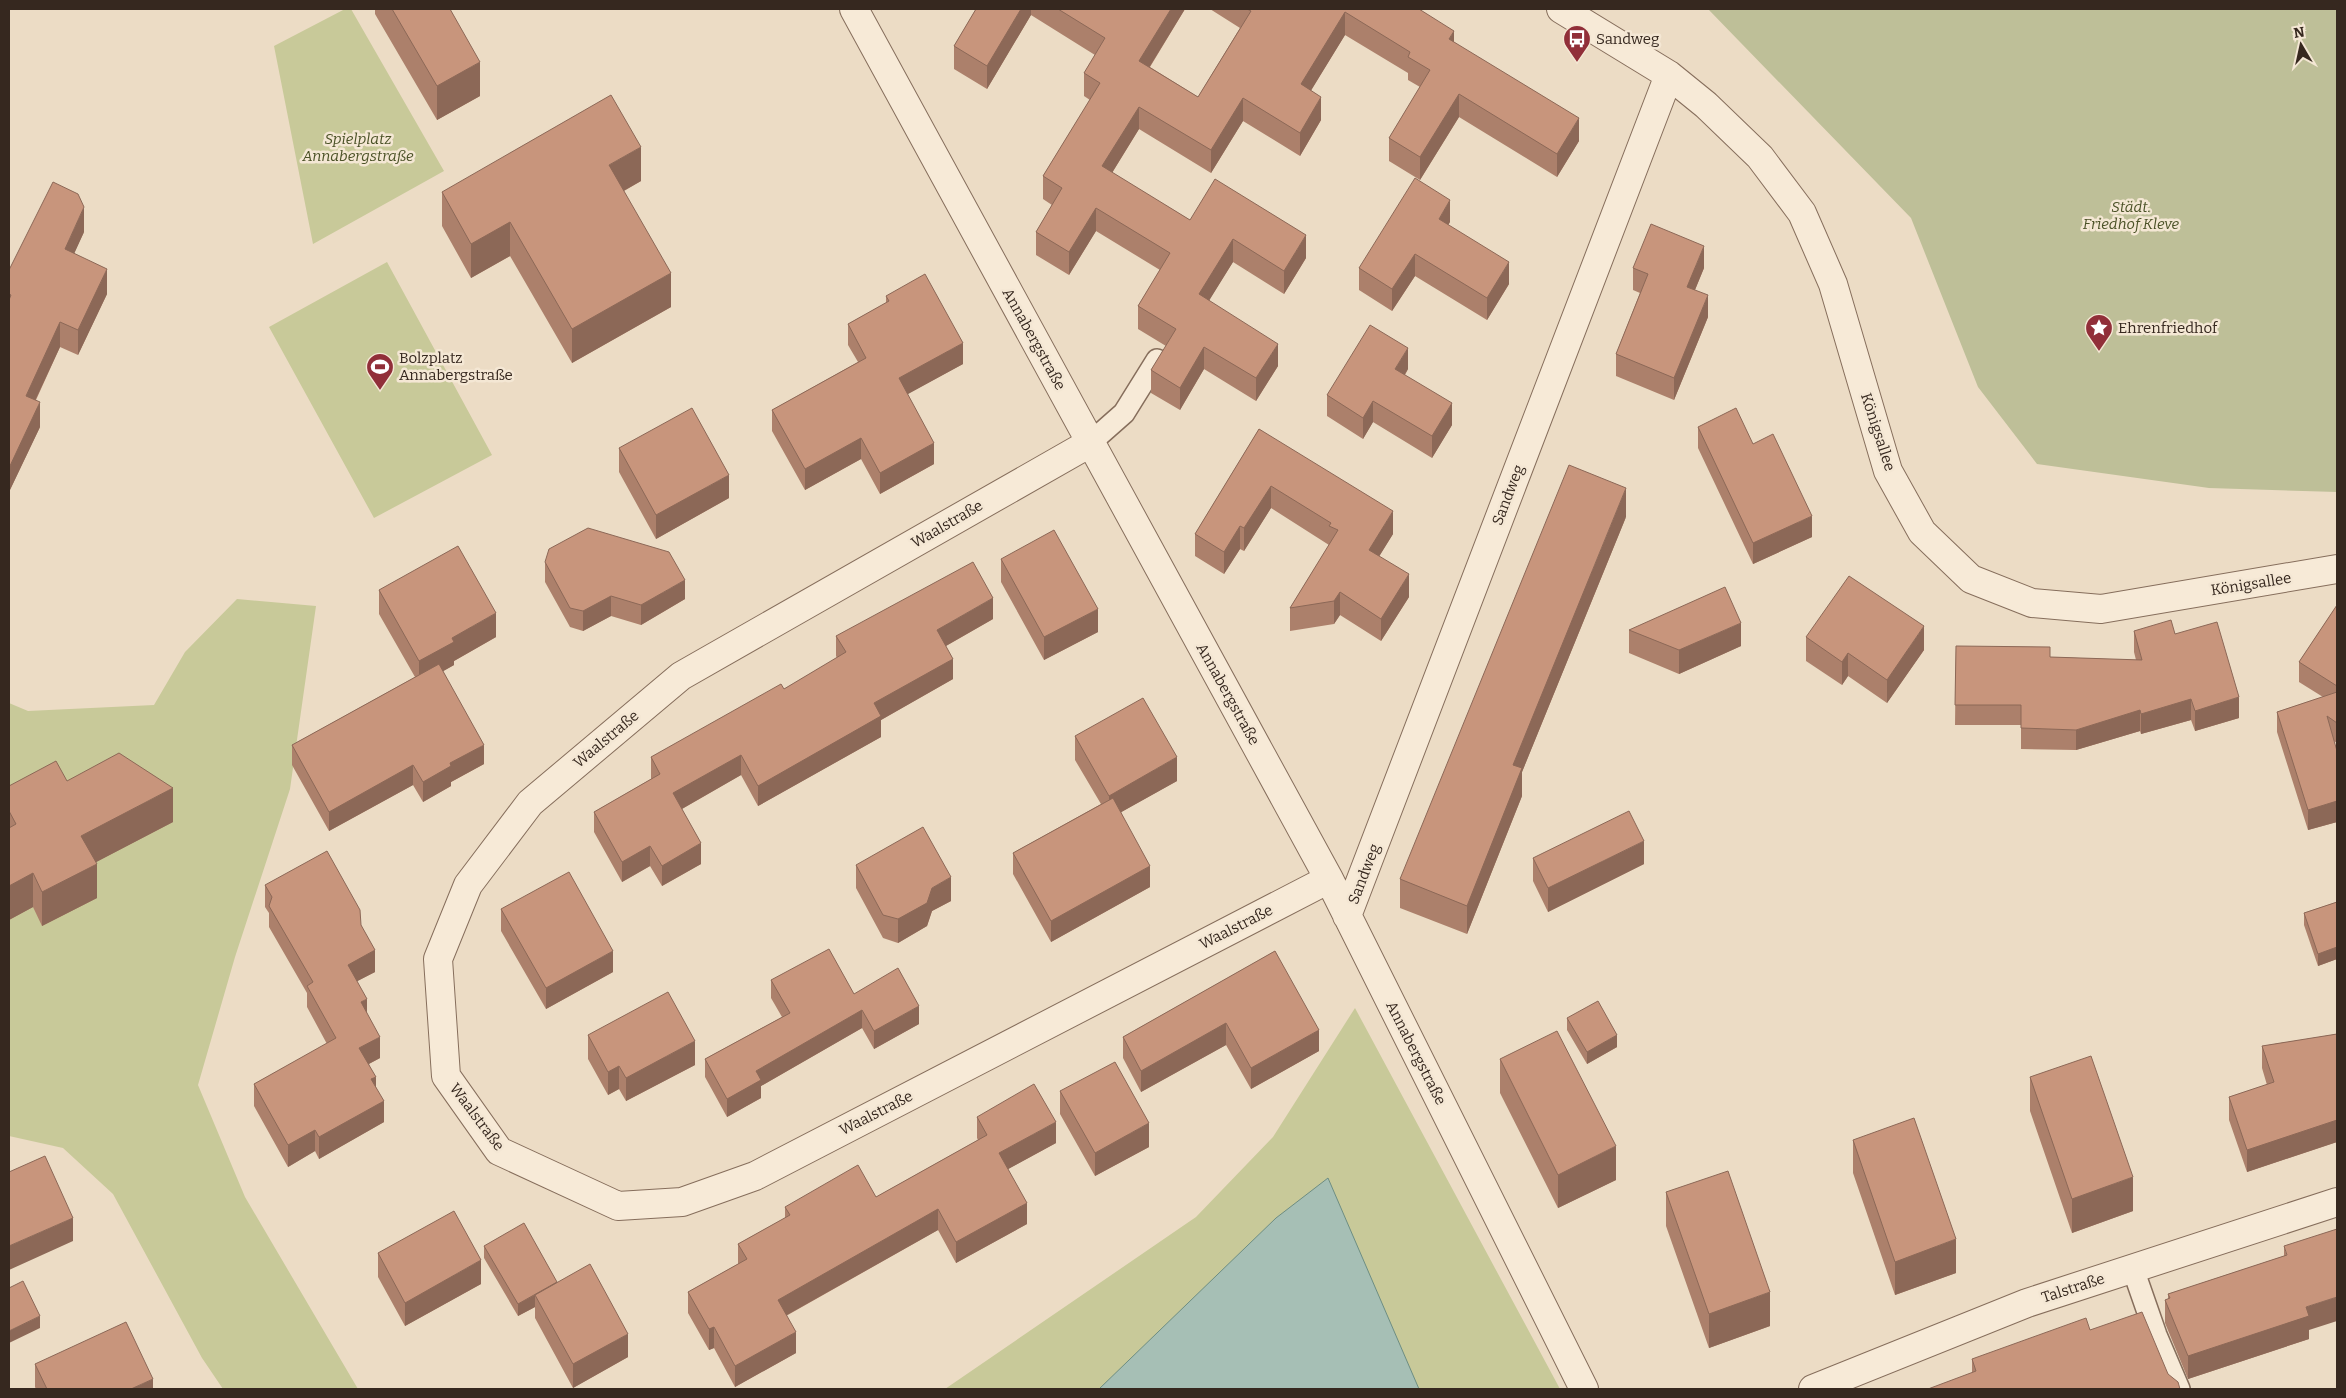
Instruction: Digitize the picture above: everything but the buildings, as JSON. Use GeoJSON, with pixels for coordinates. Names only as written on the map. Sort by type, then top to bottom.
{"type":"FeatureCollection","features":[{"type":"Feature","properties":{"kind":"street","name":"Annabergstraße"},"geometry":{"type":"LineString","coordinates":[[854,9],[1329,880],[1584,1389]]}},
{"type":"Feature","properties":{"kind":"street","name":"Königsallee"},"geometry":{"type":"LineString","coordinates":[[1561,9],[1669,75],[1706,105],[1760,157],[1802,213],[1833,284],[1888,471],[1922,532],[1970,579],[2032,603],[2101,609],[2337,569]]}},
{"type":"Feature","properties":{"kind":"street","name":"Sandweg"},"geometry":{"type":"LineString","coordinates":[[1347,916],[1669,75]]}},
{"type":"Feature","properties":{"kind":"street","name":"Waalstraße"},"geometry":{"type":"LineString","coordinates":[[1090,443],[681,676],[530,803],[468,885],[438,959],[446,1076],[499,1151],[618,1206],[682,1202],[754,1176],[1329,880]]}},
{"type":"Feature","properties":{"kind":"street","name":"Talstraße"},"geometry":{"type":"LineString","coordinates":[[1813,1389],[2027,1303],[2337,1202]]}},
{"type":"Feature","properties":{"kind":"lane"},"geometry":{"type":"LineString","coordinates":[[1090,443],[1124,413],[1157,360]]}},
{"type":"Feature","properties":{"kind":"lane"},"geometry":{"type":"LineString","coordinates":[[2133,1269],[2156,1335],[2179,1389]]}},
{"type":"Feature","properties":{"kind":"green space","name":"Spielplatz Annabergstraße"},"geometry":{"type":"Polygon","coordinates":[[[345,9],[351,9],[444,171],[313,244],[274,46],[345,9]]]}},
{"type":"Feature","properties":{"kind":"green space","name":"Städt. Friedhof Kleve"},"geometry":{"type":"Polygon","coordinates":[[[1708,9],[2337,9],[2337,492],[2209,488],[2037,464],[1978,387],[1911,218],[1708,9]]]}},
{"type":"Feature","properties":{"kind":"green space","name":"Bolzplatz Annabergstraße"},"geometry":{"type":"Polygon","coordinates":[[[387,262],[492,455],[374,518],[269,327],[387,262]]]}},
{"type":"Feature","properties":{"kind":"green space"},"geometry":{"type":"Polygon","coordinates":[[[237,599],[316,606],[290,789],[235,957],[198,1085],[245,1197],[358,1389],[223,1389],[202,1358],[113,1194],[63,1148],[9,1136],[9,703],[28,711],[154,705],[185,652],[237,599]]]}},
{"type":"Feature","properties":{"kind":"green space"},"geometry":{"type":"Polygon","coordinates":[[[1355,1008],[1560,1389],[945,1389],[1196,1217],[1273,1137],[1355,1008]]]}},
{"type":"Feature","properties":{"kind":"shaded area"},"geometry":{"type":"Polygon","coordinates":[[[1328,1178],[1419,1389],[1099,1389],[1276,1218],[1328,1178]]]}},
{"type":"Feature","properties":{"kind":"place","name":"Sandweg"},"geometry":{"type":"Point","coordinates":[1577,63]}},
{"type":"Feature","properties":{"kind":"place","name":"Ehrenfriedhof"},"geometry":{"type":"Point","coordinates":[2099,352]}},
{"type":"Feature","properties":{"kind":"place","name":"Bolzplatz Annabergstraße"},"geometry":{"type":"Point","coordinates":[380,391]}}]}
